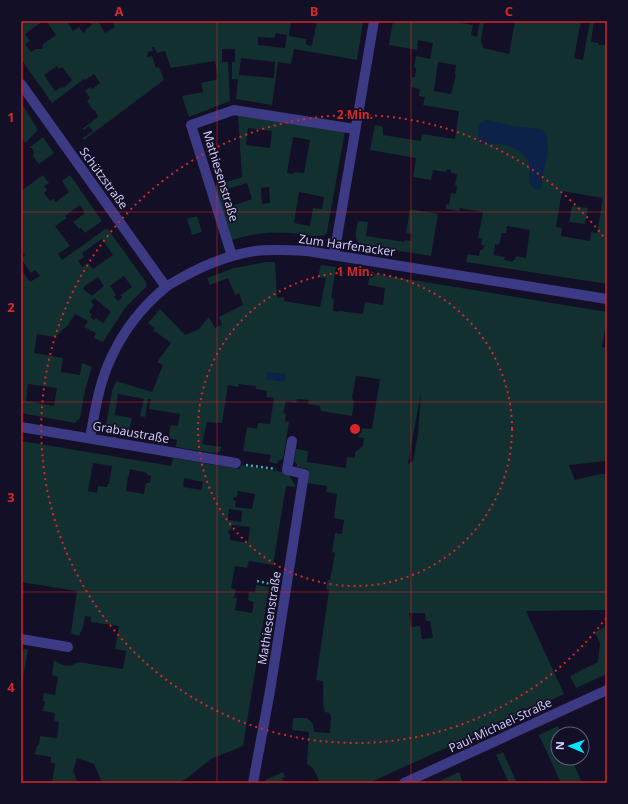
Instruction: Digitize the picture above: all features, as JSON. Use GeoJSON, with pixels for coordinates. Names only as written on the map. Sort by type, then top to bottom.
{"type":"FeatureCollection","features":[{"type":"Feature","properties":{"kind":"street"},"geometry":{"type":"LineString","coordinates":[[334,255],[374,21]]}},
{"type":"Feature","properties":{"kind":"street","name":"Schützstraße"},"geometry":{"type":"LineString","coordinates":[[21,84],[166,286]]}},
{"type":"Feature","properties":{"kind":"street","name":"Mathiesenstraße"},"geometry":{"type":"LineString","coordinates":[[232,256],[192,125],[234,110],[355,129]]}},
{"type":"Feature","properties":{"kind":"street","name":"Zum Harfenacker"},"geometry":{"type":"LineString","coordinates":[[90,438],[97,399],[111,357],[127,329],[144,308],[166,286],[198,269],[232,256],[255,251],[307,251],[607,299]]}},
{"type":"Feature","properties":{"kind":"street","name":"Grabaustraße"},"geometry":{"type":"LineString","coordinates":[[21,427],[236,463]]}},
{"type":"Feature","properties":{"kind":"street"},"geometry":{"type":"LineString","coordinates":[[287,470],[292,441]]}},
{"type":"Feature","properties":{"kind":"street","name":"Mathiesenstraße"},"geometry":{"type":"LineString","coordinates":[[253,783],[270,691],[304,474],[287,470]]}},
{"type":"Feature","properties":{"kind":"street"},"geometry":{"type":"LineString","coordinates":[[21,639],[68,647]]}},
{"type":"Feature","properties":{"kind":"street","name":"Paul-Michael-Straße"},"geometry":{"type":"LineString","coordinates":[[404,783],[607,690]]}},
{"type":"Feature","properties":{"kind":"path"},"geometry":{"type":"LineString","coordinates":[[236,463],[287,470]]}},
{"type":"Feature","properties":{"kind":"path"},"geometry":{"type":"LineString","coordinates":[[257,582],[287,586]]}},
{"type":"Feature","properties":{"kind":"green space"},"geometry":{"type":"Polygon","coordinates":[[[43,21],[25,34],[30,41],[25,44],[31,52],[36,49],[42,49],[43,44],[56,35],[46,21],[69,21],[68,23],[73,31],[79,27],[83,33],[92,25],[90,21],[98,21],[105,33],[115,27],[112,21],[291,21],[289,36],[306,39],[306,44],[310,46],[312,45],[317,21],[363,21],[357,60],[294,49],[291,64],[278,62],[272,105],[236,99],[238,79],[232,79],[232,62],[235,62],[235,49],[222,49],[222,62],[228,62],[230,101],[189,117],[182,96],[203,92],[201,83],[218,79],[215,61],[171,68],[165,51],[157,53],[154,47],[152,47],[153,51],[148,52],[147,57],[152,56],[156,68],[159,67],[164,80],[84,140],[83,138],[93,131],[89,126],[84,130],[82,129],[98,117],[95,110],[93,110],[87,101],[90,98],[85,91],[90,87],[92,89],[100,83],[94,74],[85,80],[84,79],[52,103],[21,59],[21,22],[43,21]],[[276,33],[274,38],[258,37],[258,45],[285,48],[287,35],[276,33]],[[241,58],[239,75],[274,78],[275,62],[241,58]],[[57,66],[44,75],[55,91],[62,87],[64,88],[72,80],[62,67],[59,69],[57,66]]]}},
{"type":"Feature","properties":{"kind":"green space"},"geometry":{"type":"Polygon","coordinates":[[[393,21],[451,21],[473,25],[471,35],[477,37],[480,21],[484,21],[481,40],[483,48],[509,54],[515,21],[581,21],[574,58],[583,60],[590,21],[594,21],[591,42],[598,43],[599,45],[607,45],[607,284],[466,262],[468,254],[479,256],[480,250],[483,250],[484,245],[481,245],[482,239],[478,238],[483,212],[460,208],[459,211],[446,209],[446,204],[449,205],[451,193],[456,194],[457,186],[455,185],[457,174],[451,173],[451,170],[447,169],[446,172],[433,170],[431,180],[413,177],[416,158],[370,150],[375,125],[383,127],[383,135],[421,141],[422,134],[455,139],[459,111],[423,105],[425,97],[419,96],[420,89],[411,87],[412,77],[415,77],[416,68],[414,67],[416,56],[430,59],[433,43],[418,40],[417,50],[389,45],[393,21]],[[438,62],[434,91],[451,94],[456,75],[456,65],[438,62]],[[562,191],[556,227],[562,228],[561,236],[590,241],[591,232],[597,233],[603,198],[562,191]],[[507,226],[506,233],[502,233],[499,245],[495,244],[494,255],[505,257],[504,260],[513,262],[516,256],[526,258],[530,230],[507,226]]]}},
{"type":"Feature","properties":{"kind":"green space"},"geometry":{"type":"Polygon","coordinates":[[[21,102],[38,130],[25,143],[23,140],[21,141],[21,102]]]}},
{"type":"Feature","properties":{"kind":"green space"},"geometry":{"type":"Polygon","coordinates":[[[238,115],[345,131],[327,232],[325,235],[312,236],[284,232],[246,236],[232,240],[215,186],[242,177],[238,115]],[[248,128],[246,145],[270,148],[272,131],[248,128]],[[293,137],[287,173],[304,173],[310,140],[293,137]],[[247,183],[224,190],[229,207],[252,199],[247,183]],[[269,187],[261,188],[262,204],[270,203],[269,187]],[[299,192],[294,223],[310,226],[313,208],[322,209],[324,197],[299,192]]]}},
{"type":"Feature","properties":{"kind":"green space"},"geometry":{"type":"Polygon","coordinates":[[[43,137],[54,153],[39,164],[33,156],[34,152],[32,148],[29,148],[43,137]]]}},
{"type":"Feature","properties":{"kind":"green space"},"geometry":{"type":"Polygon","coordinates":[[[43,175],[49,183],[44,186],[47,190],[44,193],[50,201],[53,199],[56,202],[69,192],[62,181],[70,175],[102,221],[85,233],[73,222],[85,213],[80,205],[65,216],[67,218],[55,226],[70,246],[58,254],[62,260],[107,228],[146,282],[146,287],[125,308],[103,342],[94,338],[96,333],[84,327],[88,321],[75,314],[68,325],[55,337],[37,334],[34,353],[63,358],[61,372],[80,375],[82,363],[92,367],[85,390],[80,418],[75,423],[21,413],[21,269],[30,282],[40,276],[35,270],[31,273],[21,259],[25,255],[21,250],[21,191],[43,175]],[[102,239],[82,253],[84,257],[78,261],[82,267],[88,263],[93,269],[113,255],[102,239]],[[124,276],[110,286],[116,295],[114,297],[118,301],[122,298],[121,295],[132,287],[124,276]],[[98,277],[86,285],[83,289],[92,296],[104,286],[98,277]],[[94,298],[91,302],[94,305],[89,312],[92,315],[90,317],[94,320],[96,318],[103,323],[111,312],[94,298]],[[28,384],[26,401],[54,406],[57,388],[28,384]]]}},
{"type":"Feature","properties":{"kind":"green space"},"geometry":{"type":"Polygon","coordinates":[[[572,206],[588,208],[585,224],[569,222],[572,206]]]}},
{"type":"Feature","properties":{"kind":"green space"},"geometry":{"type":"Polygon","coordinates":[[[410,209],[438,214],[431,256],[361,245],[358,243],[356,228],[358,221],[368,222],[366,236],[404,242],[405,240],[411,241],[412,234],[406,233],[410,209]]]}},
{"type":"Feature","properties":{"kind":"green space"},"geometry":{"type":"Polygon","coordinates":[[[197,216],[202,232],[192,235],[187,219],[197,216]]]}},
{"type":"Feature","properties":{"kind":"green space"},"geometry":{"type":"Polygon","coordinates":[[[266,262],[275,262],[277,298],[284,297],[284,301],[320,307],[326,278],[318,277],[321,265],[336,267],[331,298],[334,299],[333,311],[339,312],[363,314],[365,302],[383,305],[385,288],[368,285],[370,273],[607,312],[607,324],[602,347],[607,348],[607,461],[569,465],[575,480],[600,474],[607,474],[607,610],[526,611],[564,694],[369,783],[320,783],[313,769],[307,764],[309,732],[292,730],[293,718],[307,718],[313,724],[314,732],[330,733],[331,716],[324,710],[323,681],[316,680],[329,590],[326,589],[328,580],[330,580],[335,553],[332,552],[335,533],[342,534],[344,520],[334,518],[337,494],[326,492],[327,486],[306,483],[308,469],[297,467],[297,464],[294,461],[296,449],[308,451],[307,462],[346,468],[347,457],[355,458],[355,452],[363,446],[364,438],[358,437],[359,428],[372,429],[380,379],[356,376],[352,398],[354,401],[352,416],[321,411],[320,406],[308,404],[309,400],[297,399],[296,403],[286,401],[283,413],[286,414],[285,421],[289,422],[283,459],[278,461],[277,464],[269,462],[271,455],[243,451],[247,427],[257,429],[258,423],[270,424],[274,398],[266,397],[267,391],[256,389],[256,386],[239,384],[238,387],[228,385],[222,423],[207,422],[202,444],[222,447],[219,452],[214,453],[176,447],[177,440],[168,438],[171,425],[178,426],[180,414],[149,409],[151,399],[148,399],[145,417],[140,416],[144,399],[118,394],[115,415],[132,418],[129,432],[109,428],[106,425],[112,391],[116,381],[152,392],[163,365],[157,362],[171,343],[153,330],[155,328],[148,323],[160,309],[185,335],[199,329],[209,317],[215,328],[222,325],[219,317],[243,305],[239,293],[235,295],[228,278],[210,285],[207,278],[234,268],[266,262]],[[421,392],[408,464],[413,461],[418,434],[421,392]],[[409,613],[411,627],[420,626],[422,639],[433,638],[430,621],[426,621],[425,613],[409,613]]]}},
{"type":"Feature","properties":{"kind":"green space"},"geometry":{"type":"Polygon","coordinates":[[[21,441],[171,466],[173,458],[240,469],[241,465],[288,473],[296,487],[286,486],[273,565],[249,561],[247,568],[235,566],[231,588],[236,590],[234,598],[237,598],[235,610],[252,613],[254,602],[248,600],[249,592],[255,593],[256,585],[269,587],[243,746],[211,759],[187,778],[177,783],[102,783],[94,764],[77,758],[73,771],[78,783],[52,783],[55,763],[51,763],[51,757],[35,754],[37,746],[39,745],[40,736],[57,738],[59,722],[54,721],[55,713],[43,711],[45,701],[43,701],[44,693],[55,695],[58,677],[52,675],[54,660],[66,666],[78,662],[123,669],[126,651],[115,649],[119,626],[91,622],[91,617],[85,616],[83,627],[79,636],[71,633],[77,591],[21,582],[21,441]],[[93,463],[88,491],[97,493],[98,486],[107,487],[109,484],[112,466],[93,463]],[[130,469],[126,491],[144,494],[146,483],[150,483],[151,476],[147,475],[147,473],[130,469]],[[184,478],[183,487],[201,490],[203,482],[184,478]],[[238,491],[237,497],[234,497],[233,500],[236,501],[235,507],[252,509],[255,494],[238,491]],[[229,509],[228,520],[241,522],[242,511],[229,509]],[[232,525],[231,530],[229,530],[228,533],[230,534],[230,540],[248,543],[250,527],[232,525]]]}},
{"type":"Feature","properties":{"kind":"green space"},"geometry":{"type":"Polygon","coordinates":[[[607,626],[607,674],[576,688],[570,676],[598,662],[600,643],[595,632],[607,626]]]}},
{"type":"Feature","properties":{"kind":"green space"},"geometry":{"type":"Polygon","coordinates":[[[21,648],[28,650],[21,690],[21,648]]]}},
{"type":"Feature","properties":{"kind":"green space"},"geometry":{"type":"Polygon","coordinates":[[[550,730],[550,759],[539,735],[550,730]]]}},
{"type":"Feature","properties":{"kind":"green space"},"geometry":{"type":"Polygon","coordinates":[[[503,752],[517,783],[509,783],[496,755],[503,752]]]}},
{"type":"Feature","properties":{"kind":"green space"},"geometry":{"type":"Polygon","coordinates":[[[553,766],[575,766],[582,783],[561,783],[553,766]]]}},
{"type":"Feature","properties":{"kind":"green space"},"geometry":{"type":"Polygon","coordinates":[[[283,772],[285,777],[282,778],[284,783],[264,783],[265,780],[283,772]]]}},
{"type":"Feature","properties":{"kind":"green space"},"geometry":{"type":"Polygon","coordinates":[[[459,772],[463,783],[435,783],[459,772]]]}},
{"type":"Feature","properties":{"kind":"water"},"geometry":{"type":"Polygon","coordinates":[[[487,120],[544,131],[547,135],[548,151],[540,189],[537,190],[531,185],[529,179],[529,165],[526,158],[517,149],[503,144],[481,144],[479,142],[478,128],[483,121],[487,120]]]}},
{"type":"Feature","properties":{"kind":"water"},"geometry":{"type":"Polygon","coordinates":[[[267,372],[286,374],[285,382],[266,379],[267,372]]]}}]}
